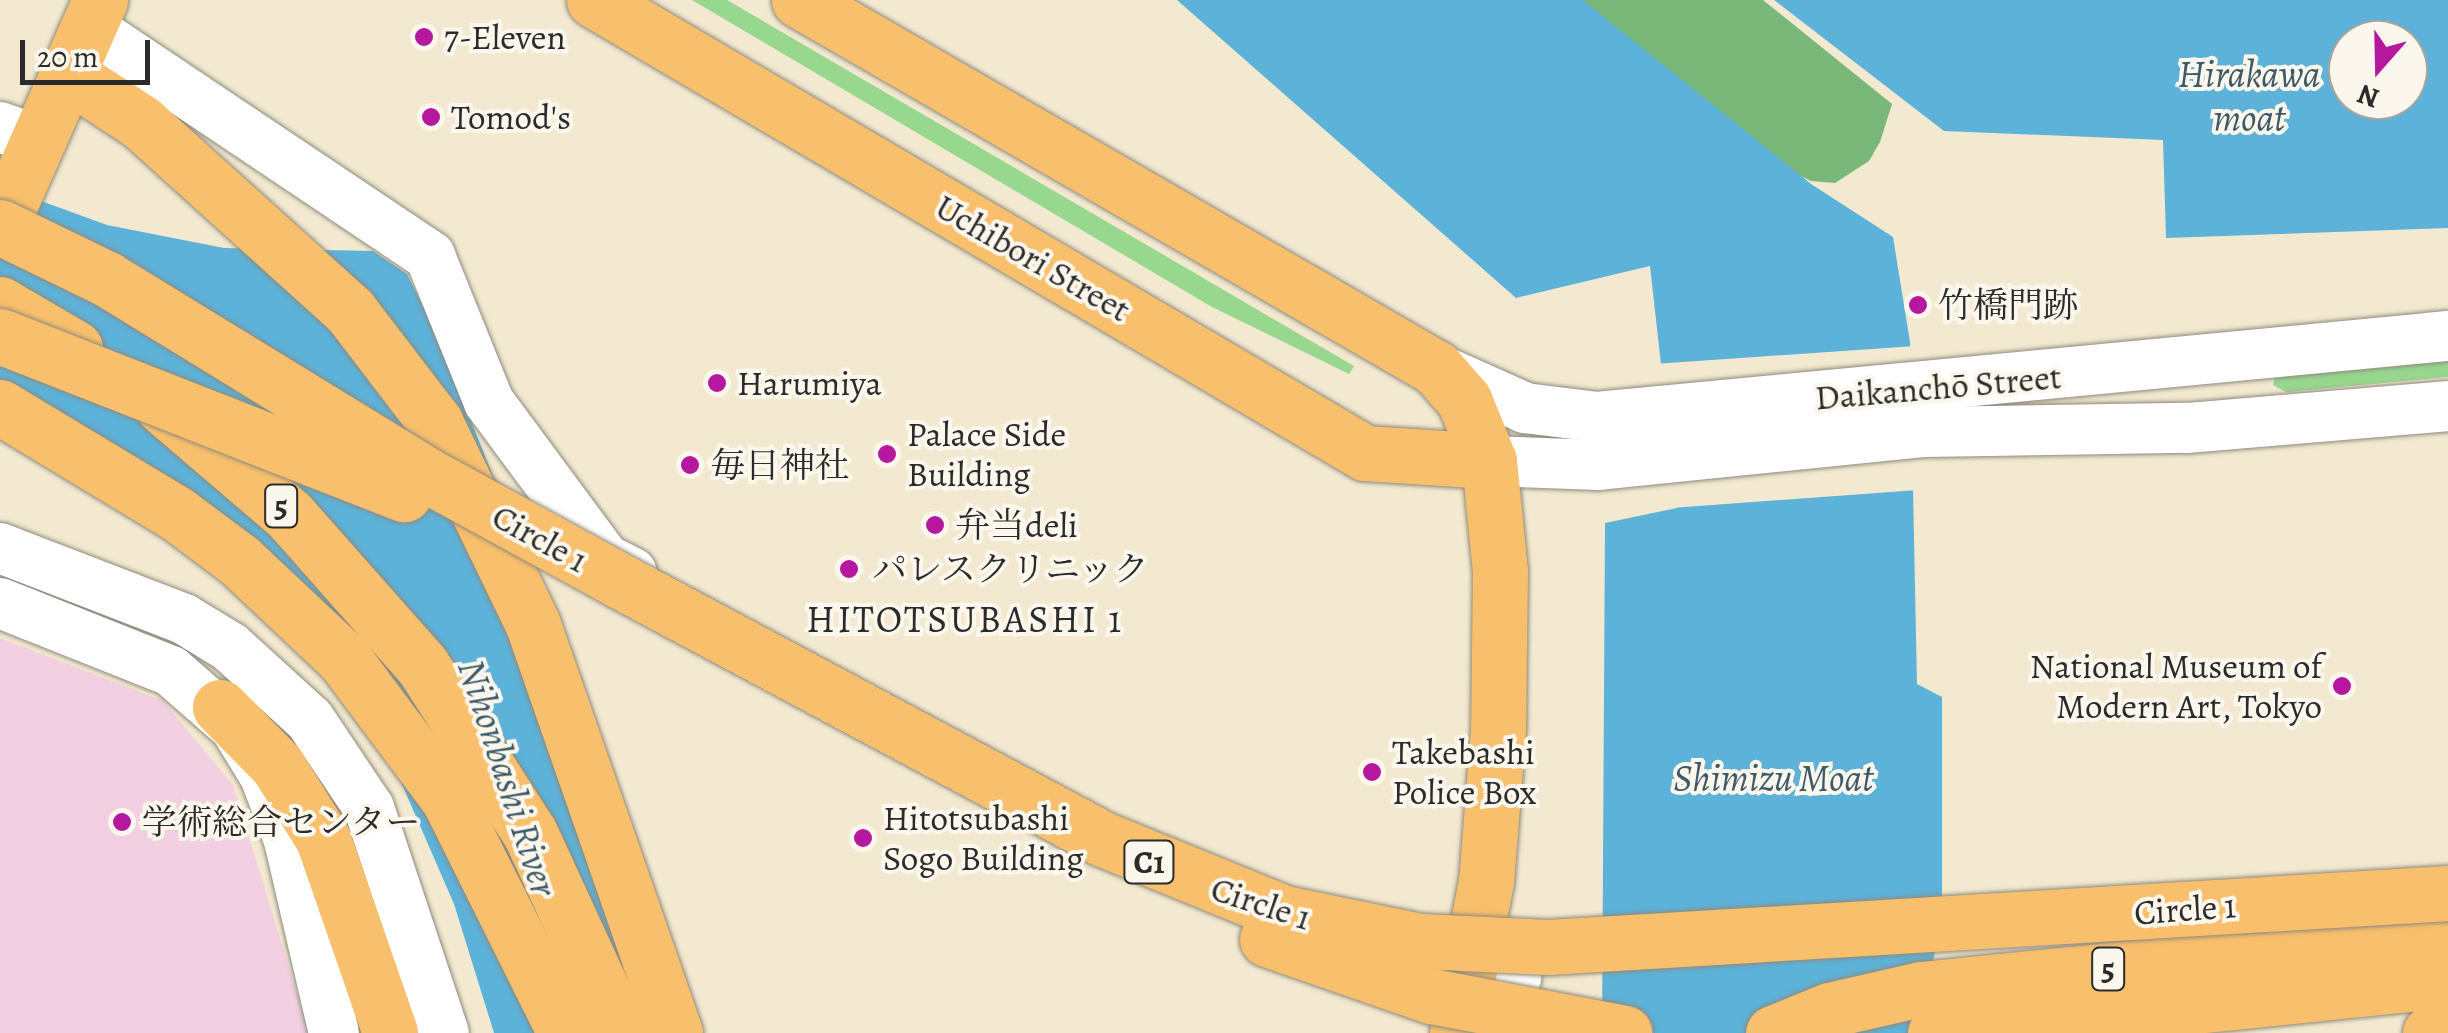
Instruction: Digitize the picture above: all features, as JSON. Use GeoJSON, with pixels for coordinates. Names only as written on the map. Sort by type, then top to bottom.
{"type":"FeatureCollection","features":[{"type":"Feature","properties":{"kind":"main road","name":"Uchibori Street"},"geometry":{"type":"LineString","coordinates":[[594,0],[1365,453],[1489,461]]}},
{"type":"Feature","properties":{"kind":"main road"},"geometry":{"type":"LineString","coordinates":[[799,0],[1436,368],[1464,400],[1489,461],[1500,571],[1494,972],[1506,1033]]}},
{"type":"Feature","properties":{"kind":"main road"},"geometry":{"type":"LineString","coordinates":[[84,33],[149,131],[350,312],[435,422],[533,625],[675,1033]]}},
{"type":"Feature","properties":{"kind":"main road"},"geometry":{"type":"LineString","coordinates":[[11,181],[84,33]]}},
{"type":"Feature","properties":{"kind":"main road","name":"Circle 1"},"geometry":{"type":"LineString","coordinates":[[11,181],[108,279],[423,472],[673,610],[1146,860],[1284,913],[1420,941],[1548,948],[2448,893]]}},
{"type":"Feature","properties":{"kind":"main road","name":"5"},"geometry":{"type":"LineString","coordinates":[[0,304],[110,370],[218,449],[380,612],[498,776],[559,890],[622,1033]]}},
{"type":"Feature","properties":{"kind":"main road","name":"Circle 1"},"geometry":{"type":"LineString","coordinates":[[0,336],[425,504],[1241,928],[1431,996],[1625,1033]]}},
{"type":"Feature","properties":{"kind":"main road","name":"5"},"geometry":{"type":"LineString","coordinates":[[0,407],[176,512],[239,560],[344,659],[449,800],[565,1033]]}},
{"type":"Feature","properties":{"kind":"main road"},"geometry":{"type":"LineString","coordinates":[[220,708],[277,766],[323,839],[390,1033]]}},
{"type":"Feature","properties":{"kind":"main road"},"geometry":{"type":"LineString","coordinates":[[2251,904],[2448,872]]}},
{"type":"Feature","properties":{"kind":"main road","name":"5"},"geometry":{"type":"LineString","coordinates":[[1774,1033],[1829,1010],[1921,989],[2448,935]]}},
{"type":"Feature","properties":{"kind":"main road"},"geometry":{"type":"LineString","coordinates":[[1457,1033],[1494,972]]}},
{"type":"Feature","properties":{"kind":"main road"},"geometry":{"type":"LineString","coordinates":[[1935,1033],[2448,980]]}},
{"type":"Feature","properties":{"kind":"main road"},"geometry":{"type":"LineString","coordinates":[[2430,1033],[2448,1032]]}},
{"type":"Feature","properties":{"kind":"street"},"geometry":{"type":"LineString","coordinates":[[84,33],[430,256],[489,402],[605,559],[1253,897],[1494,972]]}},
{"type":"Feature","properties":{"kind":"street","name":"Daikanchō Street"},"geometry":{"type":"LineString","coordinates":[[1489,461],[1599,465],[1920,410],[2448,336]]}},
{"type":"Feature","properties":{"kind":"street","name":"Daikanchō Street"},"geometry":{"type":"LineString","coordinates":[[1436,368],[1525,408],[1597,416],[1920,410],[2188,428],[2448,406]]}},
{"type":"Feature","properties":{"kind":"street"},"geometry":{"type":"LineString","coordinates":[[0,548],[184,619],[230,646],[310,720],[369,808],[444,1033]]}},
{"type":"Feature","properties":{"kind":"street"},"geometry":{"type":"LineString","coordinates":[[0,603],[140,656],[220,708],[250,748],[278,808],[334,1033]]}},
{"type":"Feature","properties":{"kind":"shaded area","name":"学術総合センター"},"geometry":{"type":"Polygon","coordinates":[[[0,638],[163,701],[233,785],[309,1033],[0,1033],[0,638]]]}},
{"type":"Feature","properties":{"kind":"green space"},"geometry":{"type":"Polygon","coordinates":[[[692,0],[727,0],[1354,366],[1349,374],[1212,307],[692,0]]]}},
{"type":"Feature","properties":{"kind":"green space"},"geometry":{"type":"Polygon","coordinates":[[[1578,0],[1763,0],[1892,104],[1880,142],[1869,161],[1835,183],[1811,181],[1788,170],[1578,0]]]}},
{"type":"Feature","properties":{"kind":"green space"},"geometry":{"type":"Polygon","coordinates":[[[2448,355],[2448,377],[2286,392],[2273,385],[2276,372],[2448,355]]]}},
{"type":"Feature","properties":{"kind":"water","name":"Shimizu Moat"},"geometry":{"type":"Polygon","coordinates":[[[1177,0],[1583,0],[1811,184],[1893,237],[1910,342],[1917,684],[1942,697],[1942,913],[1920,1033],[1602,1033],[1605,523],[1677,508],[1650,266],[1516,298],[1177,0]]]}},
{"type":"Feature","properties":{"kind":"water","name":"Hirakawa moat"},"geometry":{"type":"Polygon","coordinates":[[[1774,0],[2448,0],[2448,228],[2166,238],[2163,140],[1944,131],[1774,0]]]}},
{"type":"Feature","properties":{"kind":"water","name":"Nihonbashi River"},"geometry":{"type":"Polygon","coordinates":[[[0,186],[107,225],[224,248],[373,251],[407,274],[436,332],[631,826],[701,1033],[494,1033],[454,904],[378,729],[280,612],[0,427],[0,186]]]}},
{"type":"Feature","properties":{"kind":"pier"},"geometry":{"type":"Polygon","coordinates":[[[1915,346],[1918,490],[1644,510],[1672,504],[1654,364],[1915,346]]]}},
{"type":"Feature","properties":{"kind":"place","name":"7-Eleven"},"geometry":{"type":"Point","coordinates":[424,37]}},
{"type":"Feature","properties":{"kind":"place","name":"Tomod's"},"geometry":{"type":"Point","coordinates":[431,117]}},
{"type":"Feature","properties":{"kind":"place","name":"竹橋門跡"},"geometry":{"type":"Point","coordinates":[1918,305]}},
{"type":"Feature","properties":{"kind":"place","name":"Harumiya"},"geometry":{"type":"Point","coordinates":[717,383]}},
{"type":"Feature","properties":{"kind":"place","name":"Palace Side Building"},"geometry":{"type":"Point","coordinates":[887,454]}},
{"type":"Feature","properties":{"kind":"place","name":"毎日神社"},"geometry":{"type":"Point","coordinates":[690,465]}},
{"type":"Feature","properties":{"kind":"place","name":"弁当deli"},"geometry":{"type":"Point","coordinates":[935,525]}},
{"type":"Feature","properties":{"kind":"place","name":"パレスクリニック"},"geometry":{"type":"Point","coordinates":[849,569]}},
{"type":"Feature","properties":{"kind":"place","name":"National Museum of Modern Art, Tokyo"},"geometry":{"type":"Point","coordinates":[2342,686]}},
{"type":"Feature","properties":{"kind":"place","name":"Takebashi Police Box"},"geometry":{"type":"Point","coordinates":[1372,772]}},
{"type":"Feature","properties":{"kind":"place","name":"学術総合センター"},"geometry":{"type":"Point","coordinates":[122,822]}},
{"type":"Feature","properties":{"kind":"place","name":"Hitotsubashi Sogo Building"},"geometry":{"type":"Point","coordinates":[863,838]}},
{"type":"Feature","properties":{"kind":"district","name":"HITOTSUBASHI 1"},"geometry":{"type":"Point","coordinates":[965,620]}}]}
